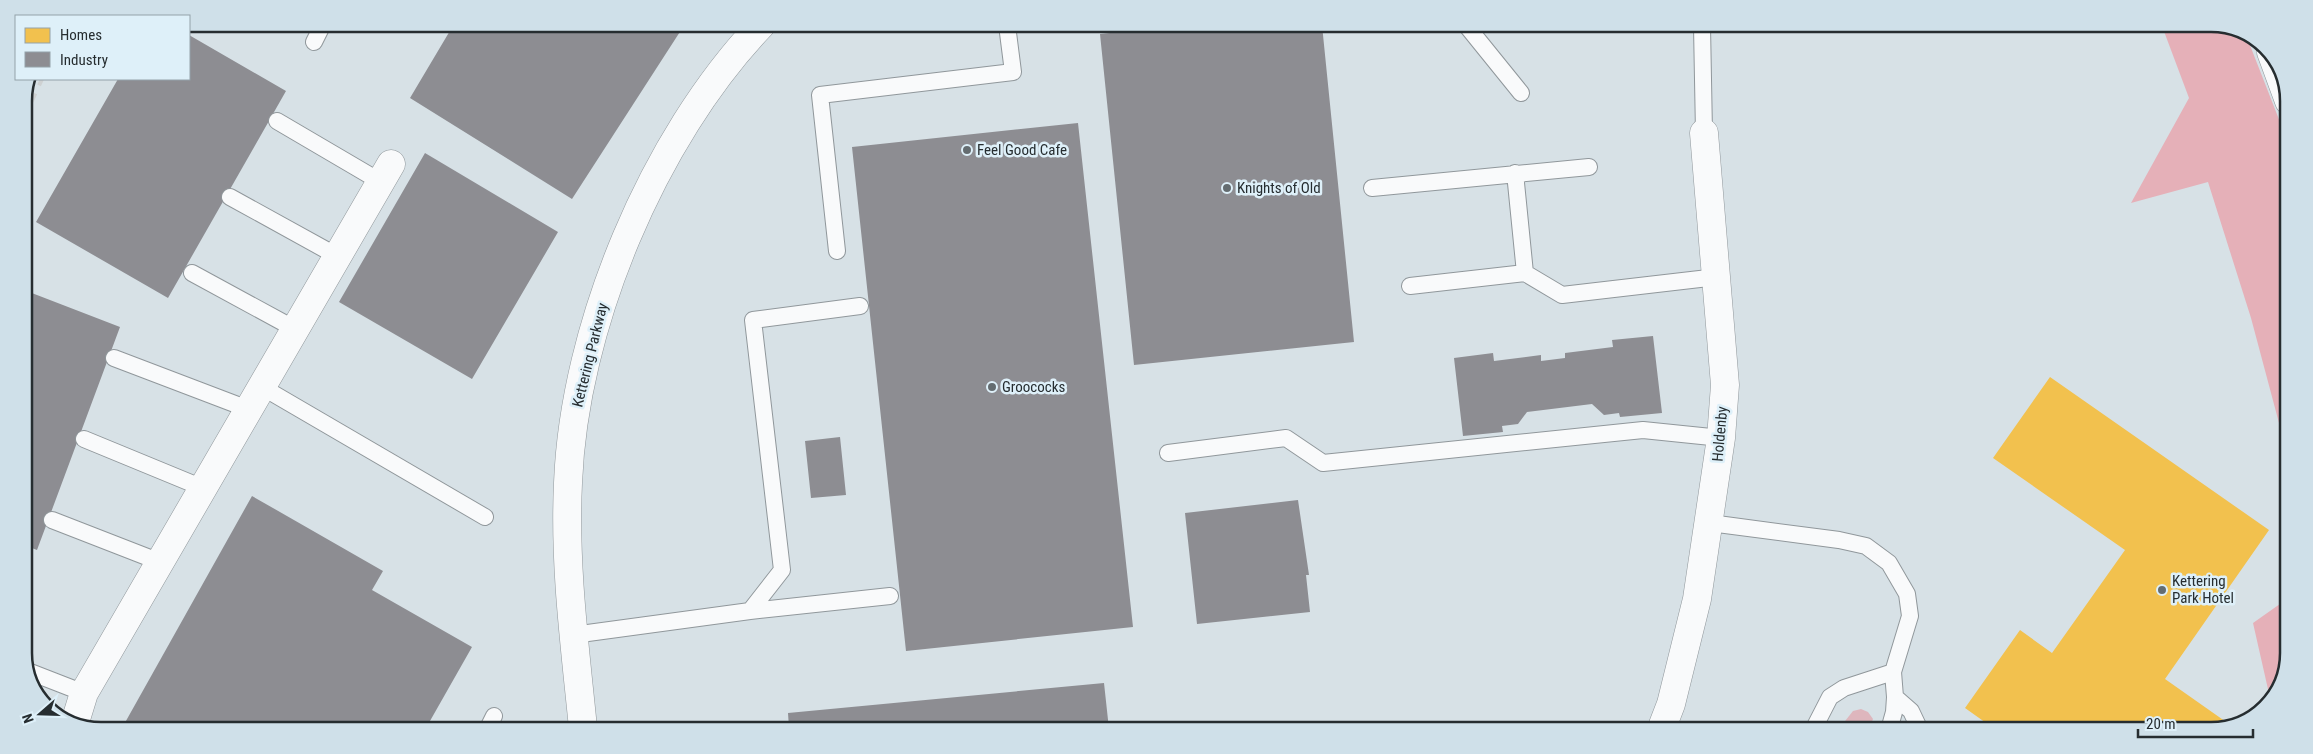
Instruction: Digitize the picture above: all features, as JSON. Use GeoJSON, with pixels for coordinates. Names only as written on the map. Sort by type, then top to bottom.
{"type":"FeatureCollection","features":[{"type":"Feature","properties":{"kind":"main road","name":"Kettering Parkway"},"geometry":{"type":"LineString","coordinates":[[582,722],[573,634],[567,546],[568,481],[576,411],[595,324],[619,252],[651,184],[691,114],[734,53],[754,32]]}},
{"type":"Feature","properties":{"kind":"main road","name":"Holdenby"},"geometry":{"type":"LineString","coordinates":[[1664,722],[1671,704],[1697,599],[1710,523],[1721,438],[1724,385],[1704,134]]}},
{"type":"Feature","properties":{"kind":"main road"},"geometry":{"type":"LineString","coordinates":[[77,717],[84,693],[386,173]]}},
{"type":"Feature","properties":{"kind":"lane"},"geometry":{"type":"LineString","coordinates":[[314,42],[320,32]]}},
{"type":"Feature","properties":{"kind":"lane"},"geometry":{"type":"LineString","coordinates":[[837,251],[820,95],[1013,72],[1009,32]]}},
{"type":"Feature","properties":{"kind":"lane"},"geometry":{"type":"LineString","coordinates":[[1471,32],[1521,93]]}},
{"type":"Feature","properties":{"kind":"lane"},"geometry":{"type":"LineString","coordinates":[[1702,32],[1704,134]]}},
{"type":"Feature","properties":{"kind":"lane"},"geometry":{"type":"LineString","coordinates":[[277,121],[386,173]]}},
{"type":"Feature","properties":{"kind":"lane"},"geometry":{"type":"LineString","coordinates":[[1372,188],[1589,167]]}},
{"type":"Feature","properties":{"kind":"lane"},"geometry":{"type":"LineString","coordinates":[[1515,173],[1525,273]]}},
{"type":"Feature","properties":{"kind":"lane"},"geometry":{"type":"LineString","coordinates":[[230,197],[337,256]]}},
{"type":"Feature","properties":{"kind":"lane"},"geometry":{"type":"LineString","coordinates":[[192,273],[295,329]]}},
{"type":"Feature","properties":{"kind":"lane"},"geometry":{"type":"LineString","coordinates":[[1410,286],[1525,273],[1562,295],[1716,277]]}},
{"type":"Feature","properties":{"kind":"lane"},"geometry":{"type":"LineString","coordinates":[[750,611],[782,570],[753,320],[860,306]]}},
{"type":"Feature","properties":{"kind":"lane"},"geometry":{"type":"LineString","coordinates":[[114,358],[255,398],[485,517]]}},
{"type":"Feature","properties":{"kind":"lane"},"geometry":{"type":"LineString","coordinates":[[1168,453],[1286,438],[1323,463],[1643,430],[1721,438]]}},
{"type":"Feature","properties":{"kind":"lane"},"geometry":{"type":"LineString","coordinates":[[84,439],[203,488]]}},
{"type":"Feature","properties":{"kind":"lane"},"geometry":{"type":"LineString","coordinates":[[52,520],[160,562]]}},
{"type":"Feature","properties":{"kind":"lane"},"geometry":{"type":"LineString","coordinates":[[1710,523],[1866,546],[1889,563],[1907,594],[1910,616],[1893,672],[1895,697],[1890,722]]}},
{"type":"Feature","properties":{"kind":"lane"},"geometry":{"type":"LineString","coordinates":[[573,634],[750,611],[890,596]]}},
{"type":"Feature","properties":{"kind":"lane"},"geometry":{"type":"LineString","coordinates":[[1817,722],[1830,697],[1844,688],[1893,672]]}},
{"type":"Feature","properties":{"kind":"lane"},"geometry":{"type":"LineString","coordinates":[[37,675],[84,693]]}},
{"type":"Feature","properties":{"kind":"lane"},"geometry":{"type":"LineString","coordinates":[[1895,697],[1911,711],[1916,722]]}},
{"type":"Feature","properties":{"kind":"shaded area"},"geometry":{"type":"Polygon","coordinates":[[[2164,32],[2212,32],[2229,35],[2249,44],[2280,122],[2280,427],[2251,318],[2208,182],[2131,203],[2189,98],[2164,32]]]}},
{"type":"Feature","properties":{"kind":"shaded area"},"geometry":{"type":"Polygon","coordinates":[[[2280,604],[2280,662],[2269,692],[2253,623],[2280,604]]]}},
{"type":"Feature","properties":{"kind":"shaded area"},"geometry":{"type":"Polygon","coordinates":[[[1861,709],[1868,712],[1873,719],[1872,722],[1844,722],[1853,711],[1861,709]]]}},
{"type":"Feature","properties":{"kind":"building: Homes","name":"Kettering Park Hotel"},"geometry":{"type":"Polygon","coordinates":[[[2050,377],[2269,530],[2165,679],[2224,720],[2212,722],[1985,722],[1965,708],[2020,630],[2052,653],[2125,550],[1993,458],[2050,377]]]}},
{"type":"Feature","properties":{"kind":"building: Industry"},"geometry":{"type":"Polygon","coordinates":[[[449,32],[680,32],[572,199],[410,98],[449,32]]]}},
{"type":"Feature","properties":{"kind":"building: Industry","name":"Knights of Old"},"geometry":{"type":"Polygon","coordinates":[[[1120,32],[1323,32],[1354,342],[1134,365],[1100,34],[1120,32]]]}},
{"type":"Feature","properties":{"kind":"building: Industry"},"geometry":{"type":"Polygon","coordinates":[[[190,36],[286,91],[168,298],[36,222],[117,80],[190,80],[190,36]]]}},
{"type":"Feature","properties":{"kind":"building: Industry","name":"Groococks"},"geometry":{"type":"Polygon","coordinates":[[[1078,123],[1133,627],[906,651],[852,147],[1078,123]]]}},
{"type":"Feature","properties":{"kind":"building: Industry"},"geometry":{"type":"Polygon","coordinates":[[[425,153],[558,232],[472,379],[339,302],[425,153]]]}},
{"type":"Feature","properties":{"kind":"building: Industry"},"geometry":{"type":"Polygon","coordinates":[[[33,293],[120,327],[37,550],[33,548],[33,293]]]}},
{"type":"Feature","properties":{"kind":"building: Industry"},"geometry":{"type":"Polygon","coordinates":[[[1653,336],[1662,413],[1620,417],[1619,413],[1604,415],[1592,404],[1527,412],[1518,424],[1502,426],[1503,432],[1463,436],[1454,358],[1493,353],[1494,361],[1541,355],[1541,361],[1565,358],[1565,353],[1613,347],[1612,340],[1653,336]]]}},
{"type":"Feature","properties":{"kind":"building: Industry"},"geometry":{"type":"Polygon","coordinates":[[[840,437],[846,495],[811,498],[805,441],[840,437]]]}},
{"type":"Feature","properties":{"kind":"building: Industry"},"geometry":{"type":"Polygon","coordinates":[[[252,496],[383,571],[372,590],[472,647],[429,722],[125,722],[252,496]]]}},
{"type":"Feature","properties":{"kind":"building: Industry"},"geometry":{"type":"Polygon","coordinates":[[[1298,500],[1309,575],[1306,575],[1310,612],[1197,624],[1185,513],[1298,500]]]}},
{"type":"Feature","properties":{"kind":"building: Industry"},"geometry":{"type":"Polygon","coordinates":[[[1104,683],[1108,722],[789,722],[788,713],[1104,683]]]}},
{"type":"Feature","properties":{"kind":"railway"},"geometry":{"type":"LineString","coordinates":[[33,98],[42,80]]}},
{"type":"Feature","properties":{"kind":"place","name":"Feel Good Cafe"},"geometry":{"type":"Point","coordinates":[967,150]}},
{"type":"Feature","properties":{"kind":"place","name":"Knights of Old"},"geometry":{"type":"Point","coordinates":[1227,188]}},
{"type":"Feature","properties":{"kind":"place","name":"Groococks"},"geometry":{"type":"Point","coordinates":[992,387]}},
{"type":"Feature","properties":{"kind":"place","name":"Kettering Park Hotel"},"geometry":{"type":"Point","coordinates":[2162,590]}}]}
